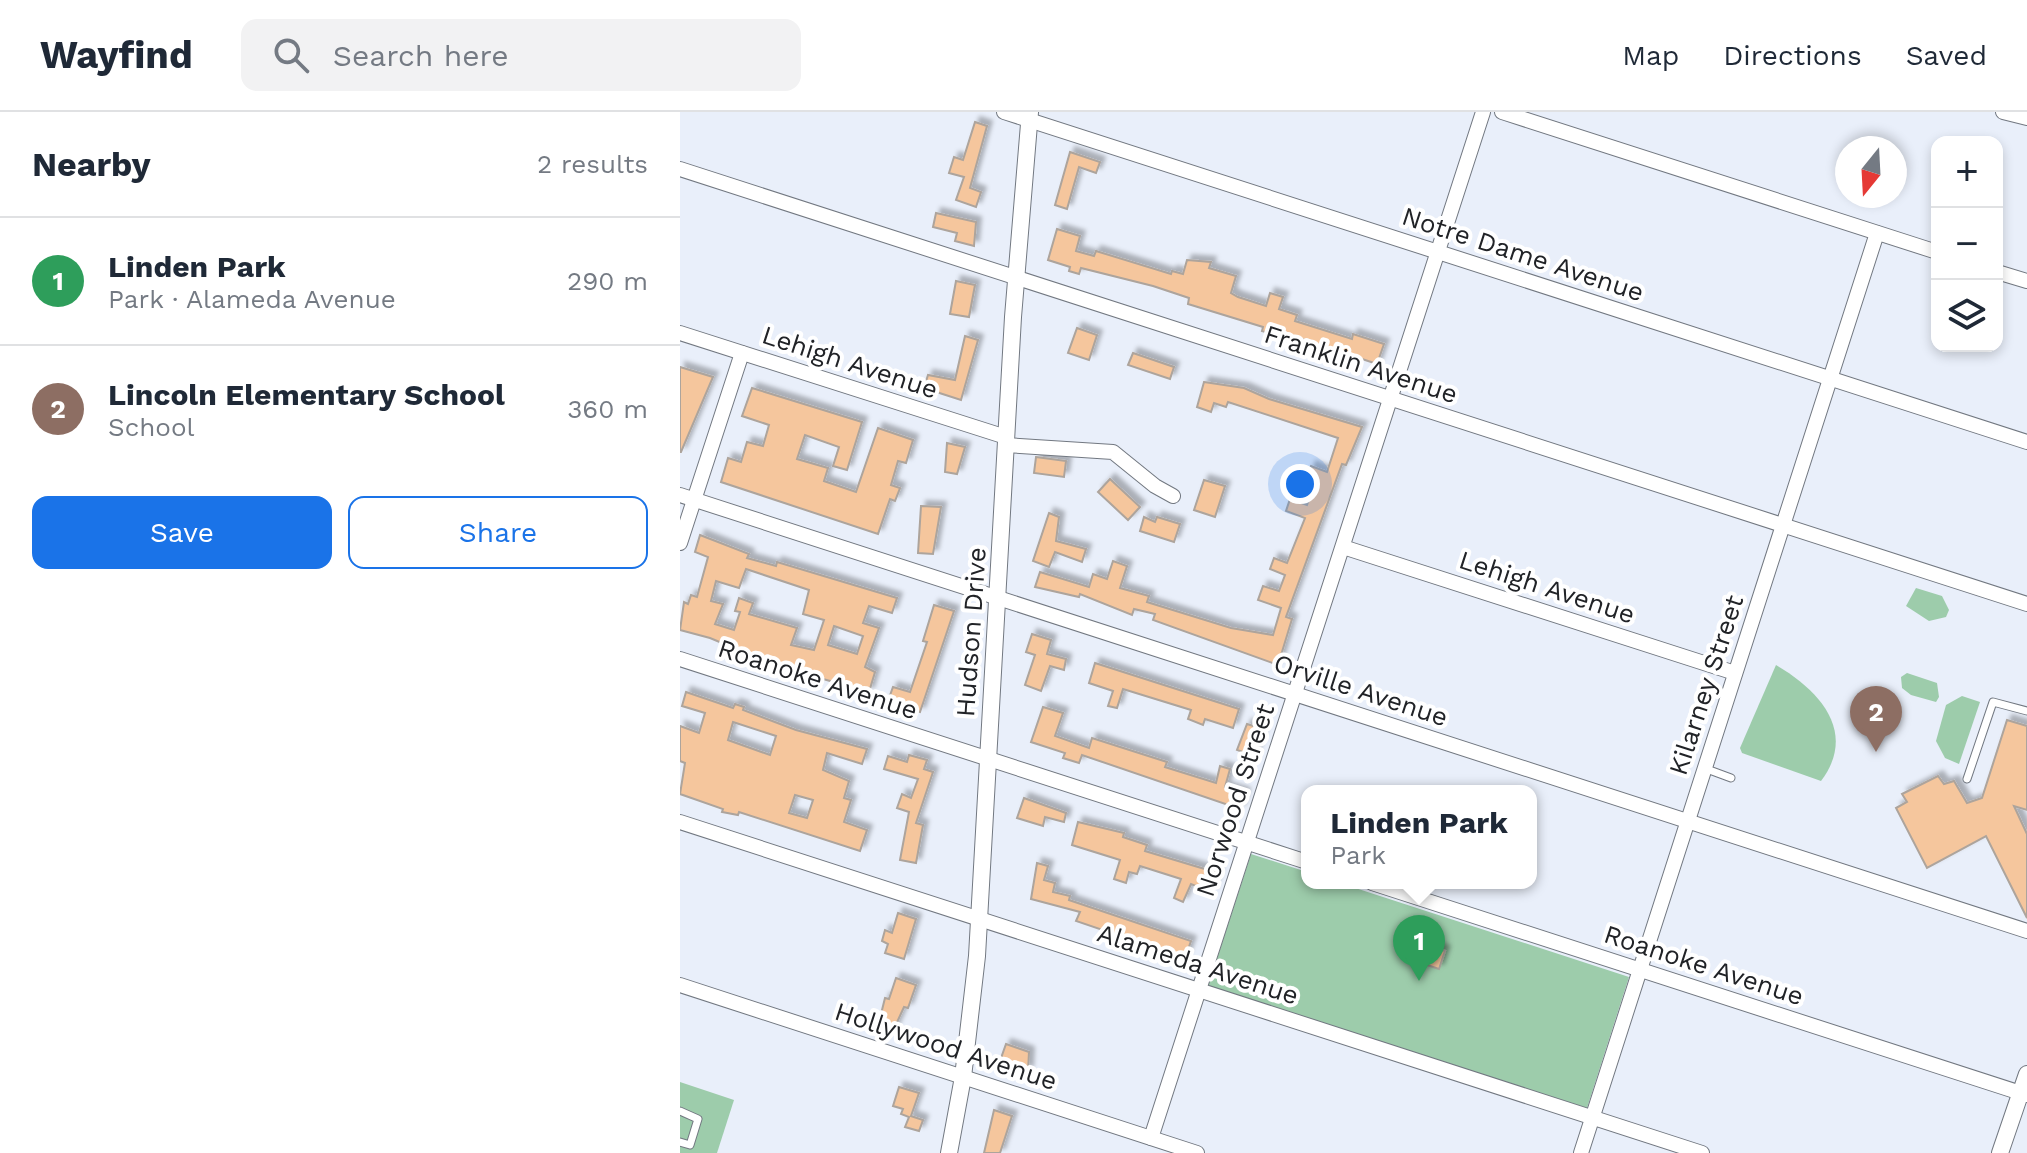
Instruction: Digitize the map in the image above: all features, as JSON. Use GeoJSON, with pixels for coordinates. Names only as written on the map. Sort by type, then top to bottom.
{"type":"FeatureCollection","features":[{"type":"Feature","properties":{"kind":"street","name":"Notre Dame Avenue"},"geometry":{"type":"LineString","coordinates":[[1004,112],[1030,116],[1438,252],[2027,442]]}},
{"type":"Feature","properties":{"kind":"street","name":"Norwood Street"},"geometry":{"type":"LineString","coordinates":[[1151,1138],[1483,112]]}},
{"type":"Feature","properties":{"kind":"street"},"geometry":{"type":"LineString","coordinates":[[1502,112],[1931,250]]}},
{"type":"Feature","properties":{"kind":"street"},"geometry":{"type":"LineString","coordinates":[[2003,112],[2027,118]]}},
{"type":"Feature","properties":{"kind":"street","name":"Hudson Drive"},"geometry":{"type":"LineString","coordinates":[[949,1153],[963,1077],[977,917],[1005,441],[1030,116]]}},
{"type":"Feature","properties":{"kind":"street","name":"Franklin Avenue"},"geometry":{"type":"LineString","coordinates":[[680,169],[2027,604]]}},
{"type":"Feature","properties":{"kind":"street","name":"Kilarney Street"},"geometry":{"type":"LineString","coordinates":[[1581,1153],[1877,233]]}},
{"type":"Feature","properties":{"kind":"street"},"geometry":{"type":"LineString","coordinates":[[2003,274],[2027,281]]}},
{"type":"Feature","properties":{"kind":"street","name":"Lehigh Avenue"},"geometry":{"type":"LineString","coordinates":[[680,333],[1005,441],[1113,452],[1155,486],[1173,496]]}},
{"type":"Feature","properties":{"kind":"street"},"geometry":{"type":"LineString","coordinates":[[680,543],[687,498],[742,353]]}},
{"type":"Feature","properties":{"kind":"street","name":"Orville Avenue"},"geometry":{"type":"LineString","coordinates":[[687,498],[2027,931]]}},
{"type":"Feature","properties":{"kind":"street","name":"Lehigh Avenue"},"geometry":{"type":"LineString","coordinates":[[1343,547],[1735,673]]}},
{"type":"Feature","properties":{"kind":"street","name":"Roanoke Avenue"},"geometry":{"type":"LineString","coordinates":[[680,659],[1301,860]]}},
{"type":"Feature","properties":{"kind":"street","name":"Alameda Avenue"},"geometry":{"type":"LineString","coordinates":[[680,822],[1702,1153]]}},
{"type":"Feature","properties":{"kind":"street","name":"Roanoke Avenue"},"geometry":{"type":"LineString","coordinates":[[1390,889],[2024,1094]]}},
{"type":"Feature","properties":{"kind":"street","name":"Hollywood Avenue"},"geometry":{"type":"LineString","coordinates":[[680,985],[1197,1153]]}},
{"type":"Feature","properties":{"kind":"street"},"geometry":{"type":"LineString","coordinates":[[2000,1153],[2024,1094],[2027,1074]]}},
{"type":"Feature","properties":{"kind":"lane"},"geometry":{"type":"LineString","coordinates":[[1967,779],[1993,702],[2027,711]]}},
{"type":"Feature","properties":{"kind":"lane"},"geometry":{"type":"LineString","coordinates":[[1704,768],[1731,778]]}},
{"type":"Feature","properties":{"kind":"lane"},"geometry":{"type":"LineString","coordinates":[[680,1111],[698,1119],[690,1145],[680,1142]]}},
{"type":"Feature","properties":{"kind":"green space"},"geometry":{"type":"Polygon","coordinates":[[[1916,588],[1942,596],[1949,610],[1946,617],[1929,621],[1906,606],[1916,588]]]}},
{"type":"Feature","properties":{"kind":"green space"},"geometry":{"type":"Polygon","coordinates":[[[1776,665],[1819,700],[1834,729],[1836,746],[1821,781],[1742,753],[1740,748],[1776,665]]]}},
{"type":"Feature","properties":{"kind":"green space"},"geometry":{"type":"Polygon","coordinates":[[[1907,673],[1937,683],[1939,697],[1936,702],[1911,695],[1902,688],[1901,677],[1907,673]]]}},
{"type":"Feature","properties":{"kind":"green space"},"geometry":{"type":"Polygon","coordinates":[[[1962,696],[1980,702],[1959,764],[1945,758],[1936,741],[1946,705],[1962,696]]]}},
{"type":"Feature","properties":{"kind":"green space"},"geometry":{"type":"Polygon","coordinates":[[[1251,854],[1301,870],[1301,889],[1358,889],[1629,977],[1587,1108],[1208,986],[1251,854]]]}},
{"type":"Feature","properties":{"kind":"green space"},"geometry":{"type":"Polygon","coordinates":[[[680,1082],[734,1100],[717,1153],[680,1153],[680,1082]]]}},
{"type":"Feature","properties":{"kind":"building"},"geometry":{"type":"Polygon","coordinates":[[[975,122],[987,126],[970,188],[981,192],[976,207],[956,200],[964,177],[949,173],[954,157],[963,160],[975,122]]]}},
{"type":"Feature","properties":{"kind":"building"},"geometry":{"type":"Polygon","coordinates":[[[1070,152],[1100,162],[1096,173],[1079,167],[1067,209],[1055,205],[1070,152]]]}},
{"type":"Feature","properties":{"kind":"building"},"geometry":{"type":"Polygon","coordinates":[[[936,213],[976,222],[974,246],[955,241],[957,233],[933,227],[936,213]]]}},
{"type":"Feature","properties":{"kind":"building"},"geometry":{"type":"Polygon","coordinates":[[[1057,229],[1080,236],[1076,251],[1094,256],[1096,251],[1171,274],[1172,271],[1183,274],[1187,260],[1211,262],[1209,268],[1236,276],[1231,293],[1238,297],[1266,306],[1270,293],[1283,297],[1279,309],[1297,315],[1295,321],[1352,339],[1353,334],[1384,344],[1377,364],[1290,335],[1289,339],[1262,331],[1263,327],[1188,304],[1189,298],[1153,286],[1081,268],[1079,274],[1069,271],[1070,267],[1048,260],[1057,229]]]}},
{"type":"Feature","properties":{"kind":"building"},"geometry":{"type":"Polygon","coordinates":[[[956,281],[975,285],[969,317],[950,314],[956,281]]]}},
{"type":"Feature","properties":{"kind":"building"},"geometry":{"type":"Polygon","coordinates":[[[1077,328],[1097,335],[1089,360],[1068,353],[1077,328]]]}},
{"type":"Feature","properties":{"kind":"building"},"geometry":{"type":"Polygon","coordinates":[[[965,336],[978,340],[961,400],[924,388],[928,375],[955,380],[965,336]]]}},
{"type":"Feature","properties":{"kind":"building"},"geometry":{"type":"Polygon","coordinates":[[[1133,353],[1174,367],[1170,379],[1128,365],[1133,353]]]}},
{"type":"Feature","properties":{"kind":"building"},"geometry":{"type":"Polygon","coordinates":[[[680,367],[713,377],[681,452],[680,452],[680,367]]]}},
{"type":"Feature","properties":{"kind":"building"},"geometry":{"type":"Polygon","coordinates":[[[1204,382],[1244,388],[1269,399],[1362,427],[1346,465],[1342,464],[1286,617],[1292,619],[1278,665],[1153,620],[1155,614],[1134,609],[1132,615],[1080,594],[1079,597],[1035,587],[1040,572],[1089,587],[1093,574],[1107,579],[1113,561],[1127,566],[1120,588],[1149,596],[1147,602],[1231,628],[1273,635],[1281,608],[1258,600],[1263,586],[1279,591],[1285,575],[1270,569],[1274,558],[1287,563],[1305,518],[1286,511],[1290,499],[1307,505],[1317,477],[1308,474],[1311,466],[1327,472],[1338,438],[1228,402],[1226,407],[1214,403],[1211,412],[1197,407],[1204,382]]]}},
{"type":"Feature","properties":{"kind":"building"},"geometry":{"type":"Polygon","coordinates":[[[752,388],[862,422],[847,470],[833,466],[839,447],[805,435],[797,459],[828,468],[824,481],[856,492],[878,428],[913,440],[906,463],[898,461],[891,485],[900,488],[895,501],[890,499],[878,534],[721,482],[728,458],[741,462],[747,442],[763,446],[769,425],[742,416],[752,388]]]}},
{"type":"Feature","properties":{"kind":"building"},"geometry":{"type":"Polygon","coordinates":[[[947,443],[965,447],[957,474],[945,472],[947,443]]]}},
{"type":"Feature","properties":{"kind":"building"},"geometry":{"type":"Polygon","coordinates":[[[1036,457],[1066,461],[1064,477],[1034,473],[1036,457]]]}},
{"type":"Feature","properties":{"kind":"building"},"geometry":{"type":"Polygon","coordinates":[[[1110,479],[1140,507],[1128,520],[1098,492],[1110,479]]]}},
{"type":"Feature","properties":{"kind":"building"},"geometry":{"type":"Polygon","coordinates":[[[1204,480],[1225,486],[1215,517],[1194,510],[1204,480]]]}},
{"type":"Feature","properties":{"kind":"building"},"geometry":{"type":"Polygon","coordinates":[[[921,506],[941,507],[933,554],[918,553],[921,506]]]}},
{"type":"Feature","properties":{"kind":"building"},"geometry":{"type":"Polygon","coordinates":[[[1049,513],[1059,517],[1056,541],[1086,549],[1082,562],[1055,552],[1049,567],[1033,561],[1049,513]]]}},
{"type":"Feature","properties":{"kind":"building"},"geometry":{"type":"Polygon","coordinates":[[[1144,517],[1155,522],[1157,517],[1180,524],[1174,542],[1140,531],[1144,517]]]}},
{"type":"Feature","properties":{"kind":"building"},"geometry":{"type":"Polygon","coordinates":[[[700,535],[749,554],[747,558],[776,566],[777,562],[897,598],[892,613],[869,606],[863,623],[879,628],[865,667],[875,672],[869,692],[777,666],[710,638],[680,630],[684,602],[688,604],[691,595],[697,597],[708,557],[695,552],[700,535]],[[746,569],[739,588],[716,581],[711,601],[723,604],[715,624],[734,630],[740,612],[735,611],[739,598],[753,603],[749,614],[797,628],[791,645],[814,650],[824,620],[803,614],[809,590],[746,569]],[[834,626],[828,645],[857,654],[863,636],[834,626]]]}},
{"type":"Feature","properties":{"kind":"building"},"geometry":{"type":"Polygon","coordinates":[[[934,605],[954,611],[920,712],[888,701],[893,687],[910,692],[927,642],[923,641],[934,605]]]}},
{"type":"Feature","properties":{"kind":"building"},"geometry":{"type":"Polygon","coordinates":[[[1032,634],[1051,640],[1047,654],[1066,659],[1064,670],[1050,666],[1041,691],[1025,685],[1035,655],[1026,652],[1032,634]]]}},
{"type":"Feature","properties":{"kind":"building"},"geometry":{"type":"Polygon","coordinates":[[[1095,663],[1239,709],[1233,728],[1205,719],[1203,725],[1188,719],[1191,710],[1123,689],[1117,708],[1108,706],[1113,691],[1089,683],[1095,663]]]}},
{"type":"Feature","properties":{"kind":"building"},"geometry":{"type":"Polygon","coordinates":[[[686,692],[733,708],[735,704],[796,730],[867,749],[862,764],[827,753],[823,770],[849,781],[844,798],[851,800],[844,822],[867,830],[860,851],[739,812],[738,815],[722,812],[723,809],[680,794],[685,763],[680,761],[680,726],[699,733],[705,713],[682,706],[686,692]],[[733,722],[728,740],[770,755],[776,736],[733,722]],[[795,795],[789,813],[807,818],[813,800],[795,795]]]}},
{"type":"Feature","properties":{"kind":"building"},"geometry":{"type":"Polygon","coordinates":[[[1043,707],[1063,713],[1055,736],[1089,748],[1092,738],[1167,762],[1165,767],[1216,783],[1220,766],[1230,769],[1225,787],[1245,793],[1240,809],[1082,755],[1079,763],[1063,758],[1065,753],[1031,742],[1043,707]]]}},
{"type":"Feature","properties":{"kind":"building"},"geometry":{"type":"Polygon","coordinates":[[[2007,720],[2027,726],[2027,810],[2014,806],[2027,834],[2027,918],[1986,836],[1927,868],[1896,808],[1907,802],[1902,794],[1938,776],[1944,784],[1954,781],[1967,803],[1982,798],[2007,720]]]}},
{"type":"Feature","properties":{"kind":"building"},"geometry":{"type":"Polygon","coordinates":[[[1247,724],[1263,729],[1254,756],[1237,750],[1247,724]]]}},
{"type":"Feature","properties":{"kind":"building"},"geometry":{"type":"Polygon","coordinates":[[[909,755],[927,760],[924,769],[933,772],[916,823],[923,825],[916,863],[900,860],[909,812],[897,808],[902,794],[911,798],[918,779],[884,769],[888,756],[907,762],[909,755]]]}},
{"type":"Feature","properties":{"kind":"building"},"geometry":{"type":"Polygon","coordinates":[[[1024,798],[1066,813],[1064,822],[1045,817],[1043,826],[1017,818],[1024,798]]]}},
{"type":"Feature","properties":{"kind":"building"},"geometry":{"type":"Polygon","coordinates":[[[1078,822],[1124,833],[1123,837],[1147,845],[1145,851],[1218,873],[1211,892],[1191,884],[1183,902],[1174,898],[1181,879],[1140,866],[1137,874],[1129,872],[1126,883],[1114,879],[1120,860],[1072,845],[1078,822]]]}},
{"type":"Feature","properties":{"kind":"building"},"geometry":{"type":"Polygon","coordinates":[[[1037,863],[1048,866],[1044,880],[1055,883],[1053,892],[1191,941],[1185,958],[1076,921],[1080,912],[1031,899],[1037,863]]]}},
{"type":"Feature","properties":{"kind":"building"},"geometry":{"type":"Polygon","coordinates":[[[898,913],[916,919],[904,959],[885,953],[888,944],[882,941],[885,930],[892,933],[898,913]]]}},
{"type":"Feature","properties":{"kind":"building"},"geometry":{"type":"Polygon","coordinates":[[[1427,945],[1445,951],[1439,969],[1421,963],[1427,945]]]}},
{"type":"Feature","properties":{"kind":"building"},"geometry":{"type":"Polygon","coordinates":[[[896,978],[916,985],[908,1008],[904,1007],[893,1031],[878,1026],[885,998],[889,999],[896,978]]]}},
{"type":"Feature","properties":{"kind":"building"},"geometry":{"type":"Polygon","coordinates":[[[1006,1044],[1029,1052],[1028,1071],[1000,1061],[1006,1044]]]}},
{"type":"Feature","properties":{"kind":"building"},"geometry":{"type":"Polygon","coordinates":[[[899,1087],[919,1093],[911,1116],[923,1120],[919,1131],[905,1127],[909,1117],[901,1114],[903,1109],[893,1106],[899,1087]]]}},
{"type":"Feature","properties":{"kind":"building"},"geometry":{"type":"Polygon","coordinates":[[[994,1110],[1012,1116],[1000,1153],[984,1153],[994,1110]]]}},
{"type":"Feature","properties":{"kind":"place","name":"Lincoln Elementary School"},"geometry":{"type":"Point","coordinates":[1876,752]}},
{"type":"Feature","properties":{"kind":"place","name":"Linden Park"},"geometry":{"type":"Point","coordinates":[1419,981]}}]}
